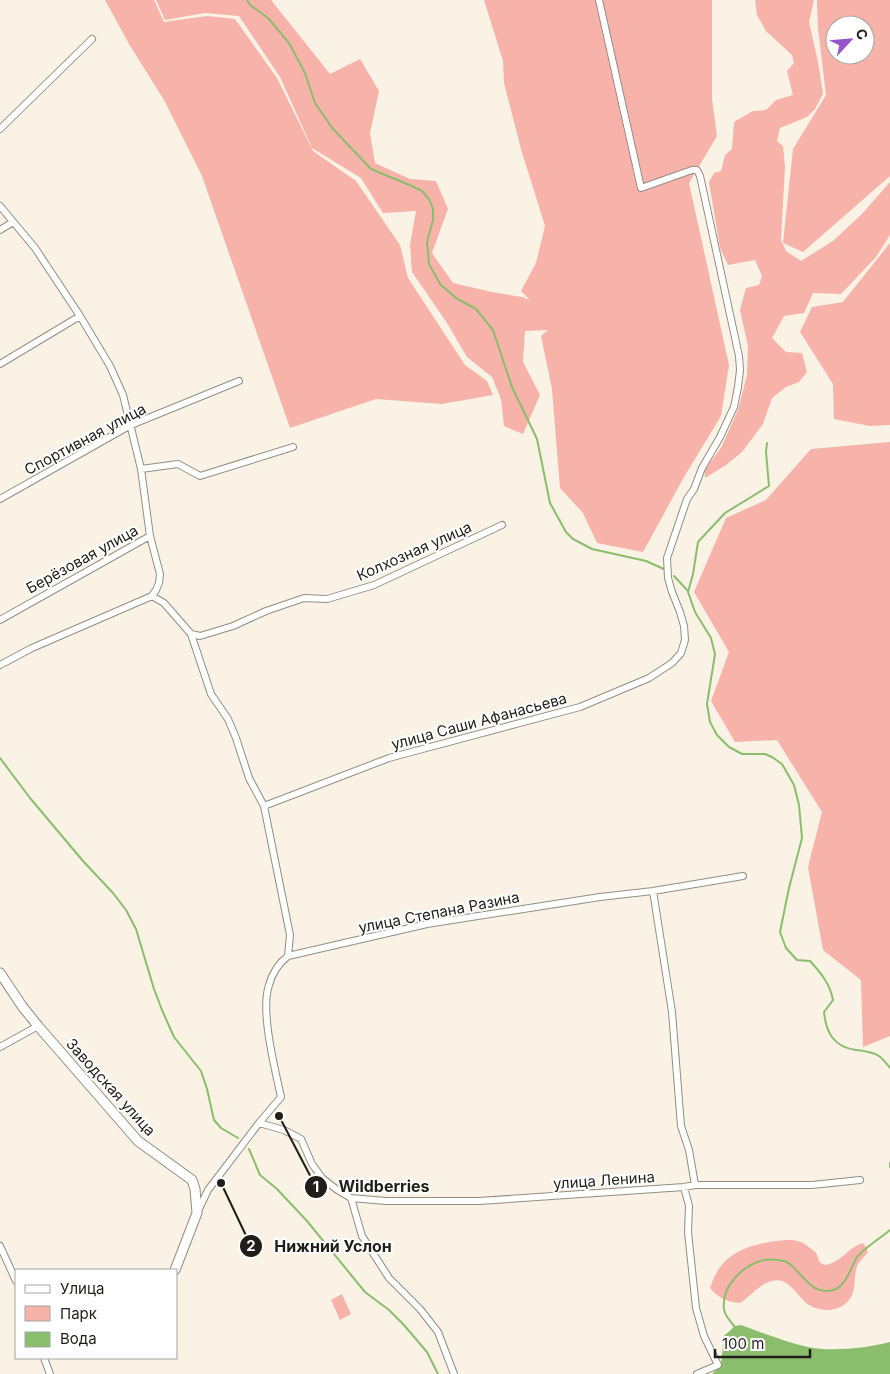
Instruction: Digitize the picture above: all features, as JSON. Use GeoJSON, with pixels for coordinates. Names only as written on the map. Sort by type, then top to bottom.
{"type":"FeatureCollection","features":[{"type":"Feature","properties":{"kind":"street","name":"улица Саши Афанасьева"},"geometry":{"type":"LineString","coordinates":[[264,806],[389,758],[580,707],[649,678],[672,663],[681,653],[685,640],[684,626],[668,578],[667,558],[687,499],[694,489],[702,468],[734,407],[740,370],[739,356],[700,176],[697,170],[692,170],[641,188],[599,0]]}},
{"type":"Feature","properties":{"kind":"street"},"geometry":{"type":"LineString","coordinates":[[0,129],[92,39]]}},
{"type":"Feature","properties":{"kind":"street"},"geometry":{"type":"LineString","coordinates":[[0,206],[35,248],[80,316],[110,366],[123,395],[141,469],[150,536],[160,574],[159,583],[152,596],[32,648],[0,665]]}},
{"type":"Feature","properties":{"kind":"street"},"geometry":{"type":"LineString","coordinates":[[0,230],[13,222]]}},
{"type":"Feature","properties":{"kind":"street"},"geometry":{"type":"LineString","coordinates":[[0,364],[80,316]]}},
{"type":"Feature","properties":{"kind":"street","name":"Спортивная улица"},"geometry":{"type":"LineString","coordinates":[[0,499],[131,425],[239,381]]}},
{"type":"Feature","properties":{"kind":"street"},"geometry":{"type":"LineString","coordinates":[[141,469],[178,464],[200,476],[293,447]]}},
{"type":"Feature","properties":{"kind":"street","name":"Колхозная улица"},"geometry":{"type":"LineString","coordinates":[[191,634],[200,636],[232,626],[266,611],[304,598],[327,599],[374,585],[502,525]]}},
{"type":"Feature","properties":{"kind":"street","name":"Берёзовая улица"},"geometry":{"type":"LineString","coordinates":[[0,620],[150,536]]}},
{"type":"Feature","properties":{"kind":"street"},"geometry":{"type":"LineString","coordinates":[[152,596],[164,603],[191,634],[211,694],[228,719],[249,778],[264,806],[290,935],[288,956],[275,970],[268,986],[266,1011],[281,1097],[208,1190],[197,1213]]}},
{"type":"Feature","properties":{"kind":"street","name":"улица Степана Разина"},"geometry":{"type":"LineString","coordinates":[[288,956],[427,924],[743,876]]}},
{"type":"Feature","properties":{"kind":"street"},"geometry":{"type":"LineString","coordinates":[[653,891],[672,1012],[682,1126],[696,1185]]}},
{"type":"Feature","properties":{"kind":"street","name":"Заводская улица"},"geometry":{"type":"LineString","coordinates":[[0,973],[38,1026],[138,1141],[192,1180],[195,1189],[197,1213],[175,1269]]}},
{"type":"Feature","properties":{"kind":"street"},"geometry":{"type":"LineString","coordinates":[[0,1047],[38,1026]]}},
{"type":"Feature","properties":{"kind":"street"},"geometry":{"type":"LineString","coordinates":[[259,1123],[284,1130],[301,1139],[312,1164],[322,1178],[351,1198],[362,1236],[388,1278],[420,1309],[438,1332],[454,1374]]}},
{"type":"Feature","properties":{"kind":"street","name":"улица Ленина"},"geometry":{"type":"LineString","coordinates":[[351,1198],[386,1201],[480,1201],[696,1185],[812,1185],[860,1180]]}},
{"type":"Feature","properties":{"kind":"street"},"geometry":{"type":"LineString","coordinates":[[684,1187],[689,1206],[688,1232],[696,1308],[704,1336],[718,1365],[697,1374]]}},
{"type":"Feature","properties":{"kind":"street"},"geometry":{"type":"LineString","coordinates":[[0,1246],[15,1280]]}},
{"type":"Feature","properties":{"kind":"street"},"geometry":{"type":"LineString","coordinates":[[44,1359],[50,1374]]}},
{"type":"Feature","properties":{"kind":"green space"},"geometry":{"type":"Polygon","coordinates":[[[105,0],[154,0],[164,22],[207,16],[235,19],[277,78],[313,151],[356,181],[400,245],[408,278],[465,365],[487,381],[493,395],[442,404],[376,399],[290,428],[202,176],[164,100],[129,44],[105,0]]]}},
{"type":"Feature","properties":{"kind":"green space"},"geometry":{"type":"Polygon","coordinates":[[[156,0],[271,0],[330,74],[360,59],[379,91],[370,133],[375,163],[410,179],[436,181],[448,209],[432,253],[453,283],[530,300],[521,291],[536,263],[545,226],[521,149],[504,83],[503,61],[484,0],[712,0],[712,99],[717,136],[689,183],[729,365],[721,416],[684,477],[643,552],[597,543],[583,513],[560,488],[552,389],[541,336],[548,330],[525,331],[523,362],[540,395],[523,434],[504,426],[501,399],[492,377],[467,357],[447,323],[412,272],[410,245],[416,211],[383,213],[361,178],[312,148],[280,77],[239,16],[205,13],[165,20],[156,0]]]}},
{"type":"Feature","properties":{"kind":"green space"},"geometry":{"type":"Polygon","coordinates":[[[755,0],[814,0],[809,22],[823,94],[815,109],[807,117],[780,128],[777,141],[783,146],[785,166],[781,240],[786,251],[801,261],[833,241],[862,214],[890,182],[890,235],[876,257],[841,294],[813,293],[804,313],[784,316],[772,338],[786,352],[802,353],[807,372],[799,382],[786,387],[772,398],[763,424],[742,452],[705,478],[705,469],[721,448],[738,410],[747,375],[748,346],[740,310],[746,288],[759,285],[762,276],[755,260],[728,265],[720,248],[709,182],[714,173],[721,171],[725,155],[732,149],[734,122],[753,111],[766,110],[776,100],[793,95],[787,71],[794,63],[792,55],[766,31],[757,15],[755,0]]]}},
{"type":"Feature","properties":{"kind":"green space"},"geometry":{"type":"Polygon","coordinates":[[[817,0],[890,0],[890,176],[803,252],[783,243],[793,149],[826,95],[818,28],[817,0]]]}},
{"type":"Feature","properties":{"kind":"green space"},"geometry":{"type":"Polygon","coordinates":[[[890,243],[890,425],[870,426],[834,419],[833,384],[800,332],[812,307],[843,302],[890,243]]]}},
{"type":"Feature","properties":{"kind":"green space"},"geometry":{"type":"Polygon","coordinates":[[[890,442],[890,1036],[863,1047],[861,980],[823,950],[808,867],[822,812],[777,740],[735,742],[711,701],[729,652],[694,592],[726,518],[766,500],[811,449],[890,442]]]}},
{"type":"Feature","properties":{"kind":"green space"},"geometry":{"type":"Polygon","coordinates":[[[787,1240],[804,1244],[816,1252],[819,1262],[826,1265],[836,1261],[863,1243],[868,1252],[858,1264],[854,1290],[845,1304],[831,1310],[814,1307],[809,1305],[788,1284],[778,1280],[763,1285],[740,1303],[724,1299],[710,1288],[722,1265],[737,1252],[767,1242],[787,1240]]]}},
{"type":"Feature","properties":{"kind":"green space"},"geometry":{"type":"Polygon","coordinates":[[[342,1294],[351,1314],[340,1320],[331,1300],[342,1294]]]}},
{"type":"Feature","properties":{"kind":"water"},"geometry":{"type":"Polygon","coordinates":[[[741,1325],[791,1343],[808,1347],[849,1349],[890,1342],[890,1374],[712,1374],[721,1365],[724,1336],[735,1326],[741,1325]]]}},
{"type":"Feature","properties":{"kind":"waterway"},"geometry":{"type":"LineString","coordinates":[[247,0],[250,5],[268,18],[289,43],[305,73],[315,103],[333,129],[371,169],[422,191],[429,199],[433,209],[433,220],[427,242],[429,264],[440,284],[456,298],[476,309],[493,330],[512,387],[537,439],[550,503],[566,532],[573,539],[592,549],[646,561],[666,570]]}},
{"type":"Feature","properties":{"kind":"waterway"},"geometry":{"type":"LineString","coordinates":[[767,443],[769,486],[725,513],[698,542],[688,592],[695,612],[711,638],[715,654],[707,704],[710,722],[717,735],[729,747],[742,754],[765,754],[782,764],[794,785],[799,805],[802,838],[780,932],[786,948],[797,960],[810,961],[821,974],[832,994],[833,1000],[824,1012],[832,1038],[842,1046],[877,1055],[890,1068]]}},
{"type":"Feature","properties":{"kind":"waterway"},"geometry":{"type":"LineString","coordinates":[[674,576],[688,591]]}},
{"type":"Feature","properties":{"kind":"waterway"},"geometry":{"type":"LineString","coordinates":[[0,758],[30,798],[126,910],[136,929],[154,989],[174,1037],[201,1071],[214,1120],[221,1128],[238,1138]]}},
{"type":"Feature","properties":{"kind":"waterway"},"geometry":{"type":"LineString","coordinates":[[249,1149],[260,1175],[277,1189],[307,1221],[365,1292],[389,1310],[403,1324],[427,1352],[438,1374]]}},
{"type":"Feature","properties":{"kind":"waterway"},"geometry":{"type":"LineString","coordinates":[[735,1328],[725,1312],[724,1300],[726,1292],[735,1278],[748,1267],[764,1260],[784,1261],[790,1264],[815,1288],[826,1291],[833,1290],[845,1281],[857,1257],[890,1230]]}},
{"type":"Feature","properties":{"kind":"place","name":"Wildberries"},"geometry":{"type":"Point","coordinates":[279,1116]}},
{"type":"Feature","properties":{"kind":"place","name":"Нижний Услон"},"geometry":{"type":"Point","coordinates":[221,1183]}}]}
